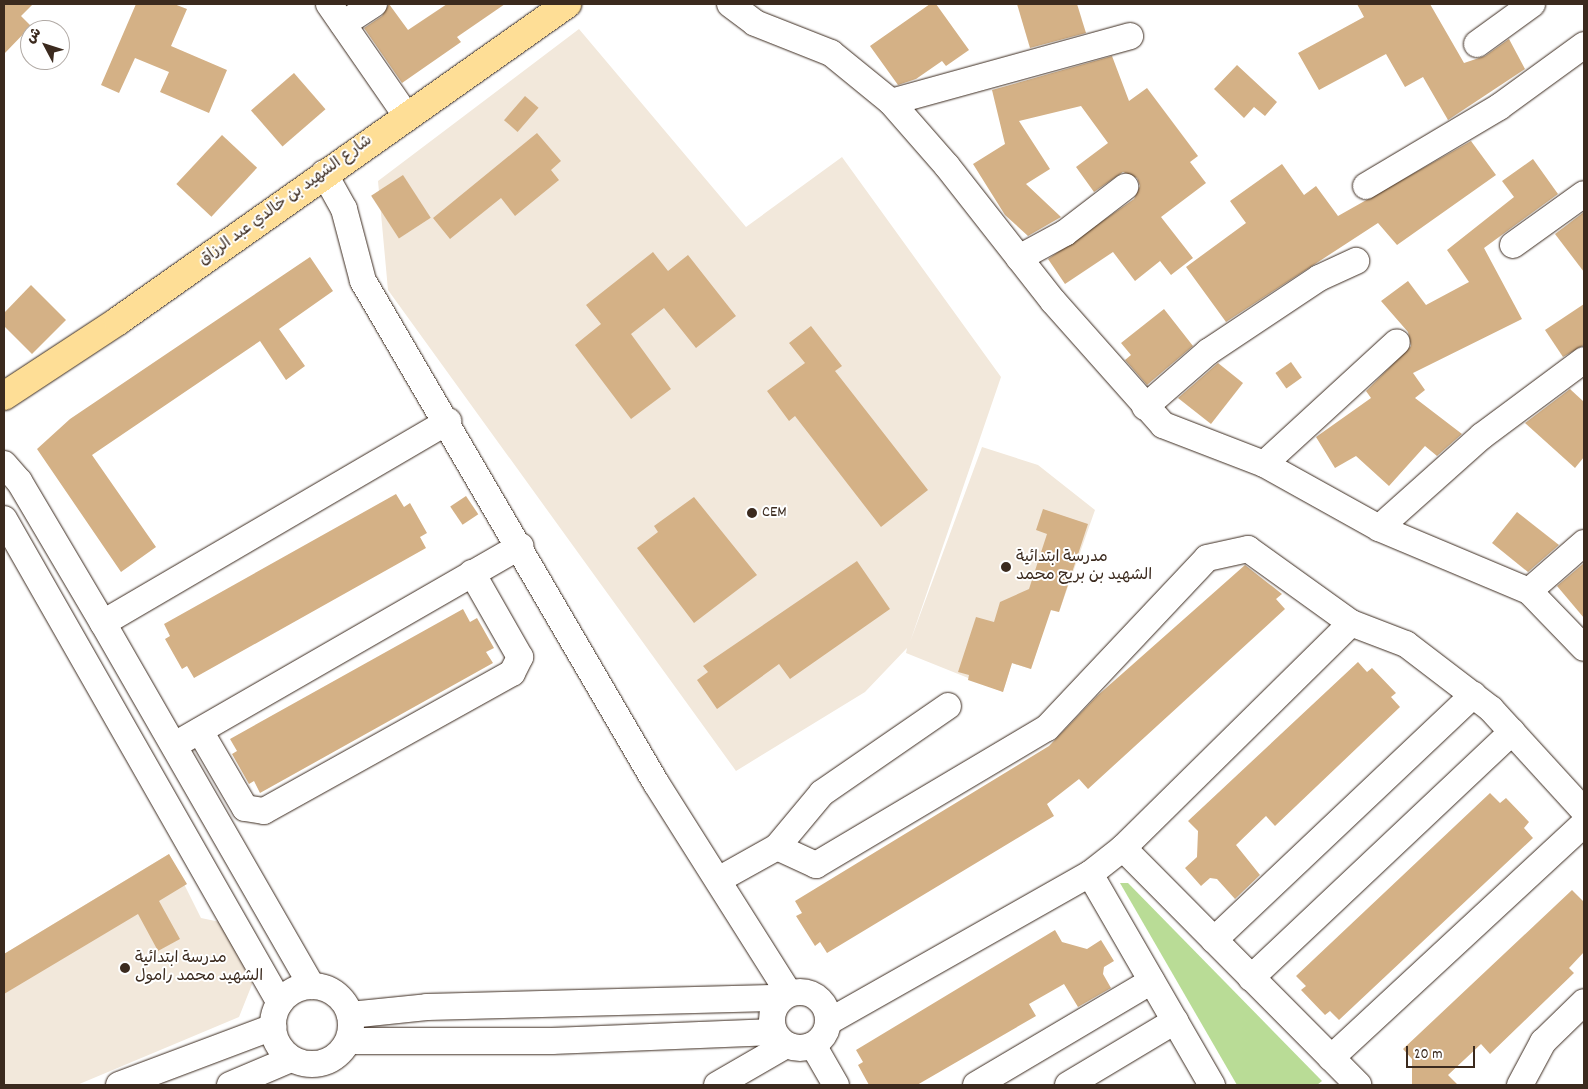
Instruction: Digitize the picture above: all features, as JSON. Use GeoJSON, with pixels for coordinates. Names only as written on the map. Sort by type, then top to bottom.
{"type":"FeatureCollection","features":[{"type":"Feature","properties":{"kind":"main road","name":"شارع الشهيد بن خالدي عبد الرزاق"},"geometry":{"type":"LineString","coordinates":[[4,396],[118,321],[406,115],[567,4]]}},
{"type":"Feature","properties":{"kind":"street"},"geometry":{"type":"LineString","coordinates":[[374,4],[336,14],[406,115]]}},
{"type":"Feature","properties":{"kind":"street"},"geometry":{"type":"LineString","coordinates":[[730,4],[755,23],[831,53],[891,102],[1019,258],[1145,407],[1163,425],[1264,464],[1379,528],[1529,591],[1584,648]]}},
{"type":"Feature","properties":{"kind":"street"},"geometry":{"type":"LineString","coordinates":[[1477,44],[1532,4]]}},
{"type":"Feature","properties":{"kind":"street"},"geometry":{"type":"LineString","coordinates":[[891,102],[1130,36]]}},
{"type":"Feature","properties":{"kind":"street"},"geometry":{"type":"LineString","coordinates":[[1366,186],[1499,107],[1584,45]]}},
{"type":"Feature","properties":{"kind":"street"},"geometry":{"type":"LineString","coordinates":[[324,173],[344,209],[363,281],[448,420],[785,996]]}},
{"type":"Feature","properties":{"kind":"street"},"geometry":{"type":"LineString","coordinates":[[1019,258],[1065,233],[1125,187]]}},
{"type":"Feature","properties":{"kind":"street"},"geometry":{"type":"LineString","coordinates":[[1514,245],[1584,194]]}},
{"type":"Feature","properties":{"kind":"street"},"geometry":{"type":"LineString","coordinates":[[1145,407],[1208,352],[1319,278],[1356,261]]}},
{"type":"Feature","properties":{"kind":"street"},"geometry":{"type":"LineString","coordinates":[[1264,464],[1397,342]]}},
{"type":"Feature","properties":{"kind":"street"},"geometry":{"type":"LineString","coordinates":[[1379,528],[1482,436],[1584,360]]}},
{"type":"Feature","properties":{"kind":"street"},"geometry":{"type":"LineString","coordinates":[[103,623],[448,420]]}},
{"type":"Feature","properties":{"kind":"street"},"geometry":{"type":"LineString","coordinates":[[4,464],[19,481],[103,623],[312,986]]}},
{"type":"Feature","properties":{"kind":"street"},"geometry":{"type":"LineString","coordinates":[[4,518],[276,1015]]}},
{"type":"Feature","properties":{"kind":"street"},"geometry":{"type":"LineString","coordinates":[[1529,591],[1584,543]]}},
{"type":"Feature","properties":{"kind":"street"},"geometry":{"type":"LineString","coordinates":[[174,746],[520,546]]}},
{"type":"Feature","properties":{"kind":"street"},"geometry":{"type":"LineString","coordinates":[[777,847],[816,865],[1047,728],[1207,558],[1248,549],[1350,623],[1406,644],[1473,695],[1512,732],[1584,811]]}},
{"type":"Feature","properties":{"kind":"street"},"geometry":{"type":"LineString","coordinates":[[200,730],[245,808],[264,811],[512,673],[520,657],[472,573]]}},
{"type":"Feature","properties":{"kind":"street"},"geometry":{"type":"LineString","coordinates":[[813,1045],[828,1022],[1090,874],[1123,848],[1350,623]]}},
{"type":"Feature","properties":{"kind":"street"},"geometry":{"type":"LineString","coordinates":[[1214,940],[1473,695]]}},
{"type":"Feature","properties":{"kind":"street"},"geometry":{"type":"LineString","coordinates":[[718,880],[777,847],[822,793],[948,706]]}},
{"type":"Feature","properties":{"kind":"street"},"geometry":{"type":"LineString","coordinates":[[1252,978],[1512,732]]}},
{"type":"Feature","properties":{"kind":"street"},"geometry":{"type":"LineString","coordinates":[[1331,1058],[1584,824]]}},
{"type":"Feature","properties":{"kind":"street"},"geometry":{"type":"LineString","coordinates":[[1123,848],[1358,1085]]}},
{"type":"Feature","properties":{"kind":"street"},"geometry":{"type":"LineString","coordinates":[[1090,874],[1212,1085]]}},
{"type":"Feature","properties":{"kind":"street"},"geometry":{"type":"LineString","coordinates":[[976,1085],[1152,981]]}},
{"type":"Feature","properties":{"kind":"street"},"geometry":{"type":"LineString","coordinates":[[230,1085],[291,1059],[324,1063],[341,1053],[348,1041],[350,1014],[336,994],[312,986],[289,994],[276,1015],[275,1039],[291,1059]]}},
{"type":"Feature","properties":{"kind":"street"},"geometry":{"type":"LineString","coordinates":[[780,1039],[772,1014],[785,996]]}},
{"type":"Feature","properties":{"kind":"street"},"geometry":{"type":"LineString","coordinates":[[350,1014],[427,1007],[817,996],[828,1022]]}},
{"type":"Feature","properties":{"kind":"street"},"geometry":{"type":"LineString","coordinates":[[1520,1085],[1543,1042],[1584,1002]]}},
{"type":"Feature","properties":{"kind":"street"},"geometry":{"type":"LineString","coordinates":[[119,1085],[276,1015]]}},
{"type":"Feature","properties":{"kind":"street"},"geometry":{"type":"LineString","coordinates":[[1068,1085],[1175,1021]]}},
{"type":"Feature","properties":{"kind":"street"},"geometry":{"type":"LineString","coordinates":[[718,1085],[780,1039]]}},
{"type":"Feature","properties":{"kind":"street"},"geometry":{"type":"LineString","coordinates":[[348,1041],[780,1039],[813,1045],[836,1085]]}},
{"type":"Feature","properties":{"kind":"shaded area","name":"CEM"},"geometry":{"type":"Polygon","coordinates":[[[579,29],[746,227],[842,157],[1001,377],[910,642],[982,447],[1038,465],[1095,510],[1059,612],[1050,610],[1031,669],[1012,663],[1003,692],[906,653],[907,648],[865,692],[736,771],[388,290],[378,181],[579,29]]]}},
{"type":"Feature","properties":{"kind":"shaded area","name":"مدرسة ابتدائية الشهيد محمد رامول"},"geometry":{"type":"Polygon","coordinates":[[[169,854],[201,918],[220,922],[253,982],[239,1017],[77,1085],[4,1085],[4,954],[169,854]]]}},
{"type":"Feature","properties":{"kind":"green space"},"geometry":{"type":"Polygon","coordinates":[[[1120,883],[1128,883],[1322,1081],[1317,1085],[1237,1085],[1120,883]]]}},
{"type":"Feature","properties":{"kind":"building"},"geometry":{"type":"Polygon","coordinates":[[[4,4],[33,4],[21,16],[25,20],[20,20],[20,37],[4,54],[4,4]]]}},
{"type":"Feature","properties":{"kind":"building"},"geometry":{"type":"Polygon","coordinates":[[[136,4],[174,4],[187,9],[171,46],[227,70],[209,113],[160,92],[169,72],[135,58],[119,93],[101,85],[136,4]]]}},
{"type":"Feature","properties":{"kind":"building"},"geometry":{"type":"Polygon","coordinates":[[[389,4],[408,30],[447,4],[505,4],[457,37],[461,42],[402,83],[364,28],[382,16],[389,4]]]}},
{"type":"Feature","properties":{"kind":"building"},"geometry":{"type":"Polygon","coordinates":[[[930,4],[936,4],[969,50],[946,66],[942,61],[916,79],[898,85],[870,46],[930,4]]]}},
{"type":"Feature","properties":{"kind":"building"},"geometry":{"type":"Polygon","coordinates":[[[1017,4],[1077,4],[1086,33],[1030,48],[1017,4]]]}},
{"type":"Feature","properties":{"kind":"building"},"geometry":{"type":"Polygon","coordinates":[[[1357,4],[1430,4],[1464,63],[1485,56],[1509,39],[1525,69],[1448,120],[1423,77],[1405,87],[1386,54],[1319,90],[1298,53],[1364,17],[1357,4]]]}},
{"type":"Feature","properties":{"kind":"building"},"geometry":{"type":"Polygon","coordinates":[[[1112,56],[1129,101],[1147,88],[1198,156],[1190,162],[1206,183],[1161,217],[1193,258],[1171,275],[1160,261],[1135,281],[1113,252],[1065,284],[1048,259],[1134,199],[1140,186],[1137,178],[1123,172],[1094,192],[1076,167],[1108,143],[1081,106],[1019,121],[1050,169],[1026,184],[1061,217],[1028,236],[1005,215],[973,164],[1005,144],[992,90],[1112,56]]]}},
{"type":"Feature","properties":{"kind":"building"},"geometry":{"type":"Polygon","coordinates":[[[1237,65],[1277,102],[1265,116],[1254,107],[1244,118],[1214,89],[1237,65]]]}},
{"type":"Feature","properties":{"kind":"building"},"geometry":{"type":"Polygon","coordinates":[[[294,73],[325,109],[282,147],[251,110],[294,73]]]}},
{"type":"Feature","properties":{"kind":"building"},"geometry":{"type":"Polygon","coordinates":[[[525,96],[539,108],[518,132],[504,120],[525,96]]]}},
{"type":"Feature","properties":{"kind":"building"},"geometry":{"type":"Polygon","coordinates":[[[537,133],[561,161],[551,170],[559,180],[515,216],[501,198],[450,239],[433,218],[537,133]]]}},
{"type":"Feature","properties":{"kind":"building"},"geometry":{"type":"Polygon","coordinates":[[[222,135],[257,168],[211,217],[176,184],[222,135]]]}},
{"type":"Feature","properties":{"kind":"building"},"geometry":{"type":"Polygon","coordinates":[[[1471,141],[1496,175],[1397,245],[1378,223],[1226,322],[1186,267],[1246,223],[1230,201],[1282,164],[1304,195],[1316,186],[1338,216],[1471,141]]]}},
{"type":"Feature","properties":{"kind":"building"},"geometry":{"type":"Polygon","coordinates":[[[1533,159],[1558,194],[1484,248],[1522,319],[1413,373],[1425,390],[1415,398],[1462,434],[1437,456],[1425,446],[1389,486],[1356,456],[1335,468],[1316,437],[1371,398],[1366,391],[1411,346],[1408,332],[1381,301],[1408,281],[1426,305],[1469,282],[1447,250],[1514,197],[1502,181],[1533,159]]]}},
{"type":"Feature","properties":{"kind":"building"},"geometry":{"type":"Polygon","coordinates":[[[403,175],[431,218],[399,238],[371,196],[403,175]]]}},
{"type":"Feature","properties":{"kind":"building"},"geometry":{"type":"Polygon","coordinates":[[[1584,212],[1584,272],[1555,234],[1584,212]]]}},
{"type":"Feature","properties":{"kind":"building"},"geometry":{"type":"Polygon","coordinates":[[[653,252],[668,271],[688,255],[736,316],[696,348],[664,308],[631,334],[671,389],[631,419],[575,345],[601,324],[586,305],[653,252]]]}},
{"type":"Feature","properties":{"kind":"building"},"geometry":{"type":"Polygon","coordinates":[[[310,257],[333,291],[279,329],[305,366],[286,380],[260,341],[92,455],[156,547],[121,572],[37,449],[70,419],[310,257]]]}},
{"type":"Feature","properties":{"kind":"building"},"geometry":{"type":"Polygon","coordinates":[[[31,285],[66,320],[32,354],[4,326],[4,313],[31,285]]]}},
{"type":"Feature","properties":{"kind":"building"},"geometry":{"type":"Polygon","coordinates":[[[1584,304],[1584,345],[1563,357],[1545,330],[1584,304]]]}},
{"type":"Feature","properties":{"kind":"building"},"geometry":{"type":"Polygon","coordinates":[[[1164,309],[1193,346],[1147,385],[1125,360],[1131,355],[1121,343],[1164,309]]]}},
{"type":"Feature","properties":{"kind":"building"},"geometry":{"type":"Polygon","coordinates":[[[811,326],[842,366],[835,371],[928,490],[881,527],[795,416],[789,421],[767,391],[805,363],[789,343],[811,326]]]}},
{"type":"Feature","properties":{"kind":"building"},"geometry":{"type":"Polygon","coordinates":[[[1291,362],[1302,378],[1286,388],[1275,373],[1291,362]]]}},
{"type":"Feature","properties":{"kind":"building"},"geometry":{"type":"Polygon","coordinates":[[[1218,363],[1243,383],[1211,424],[1178,398],[1218,363]]]}},
{"type":"Feature","properties":{"kind":"building"},"geometry":{"type":"Polygon","coordinates":[[[1570,389],[1584,402],[1584,457],[1575,468],[1525,423],[1570,389]]]}},
{"type":"Feature","properties":{"kind":"building"},"geometry":{"type":"Polygon","coordinates":[[[396,494],[404,507],[410,503],[427,533],[420,537],[426,548],[194,678],[187,666],[182,669],[165,639],[170,636],[164,624],[396,494]]]}},
{"type":"Feature","properties":{"kind":"building"},"geometry":{"type":"Polygon","coordinates":[[[466,496],[478,514],[463,525],[450,507],[466,496]]]}},
{"type":"Feature","properties":{"kind":"building"},"geometry":{"type":"Polygon","coordinates":[[[694,497],[757,575],[694,623],[637,548],[658,532],[654,526],[694,497]]]}},
{"type":"Feature","properties":{"kind":"building"},"geometry":{"type":"Polygon","coordinates":[[[1043,509],[1088,524],[1059,612],[1051,610],[1031,669],[1012,663],[1003,692],[968,680],[969,675],[958,672],[976,617],[994,622],[1000,602],[1029,589],[1047,534],[1036,530],[1043,509]]]}},
{"type":"Feature","properties":{"kind":"building"},"geometry":{"type":"Polygon","coordinates":[[[1517,512],[1559,545],[1528,572],[1492,543],[1517,512]]]}},
{"type":"Feature","properties":{"kind":"building"},"geometry":{"type":"Polygon","coordinates":[[[857,561],[890,609],[790,679],[779,664],[717,709],[697,680],[708,672],[703,666],[857,561]]]}},
{"type":"Feature","properties":{"kind":"building"},"geometry":{"type":"Polygon","coordinates":[[[1584,563],[1584,618],[1557,586],[1584,563]]]}},
{"type":"Feature","properties":{"kind":"building"},"geometry":{"type":"Polygon","coordinates":[[[1245,565],[1282,594],[1276,599],[1285,609],[1088,789],[1079,779],[1047,804],[1054,816],[827,953],[820,942],[815,946],[796,916],[802,913],[795,901],[1049,746],[1097,696],[1245,565]]]}},
{"type":"Feature","properties":{"kind":"building"},"geometry":{"type":"Polygon","coordinates":[[[463,609],[470,622],[477,618],[494,648],[486,652],[493,663],[260,793],[254,781],[249,784],[232,754],[237,751],[230,739],[463,609]]]}},
{"type":"Feature","properties":{"kind":"building"},"geometry":{"type":"Polygon","coordinates":[[[1358,662],[1367,672],[1372,668],[1396,693],[1391,697],[1400,707],[1275,826],[1266,816],[1236,845],[1260,875],[1235,899],[1217,879],[1210,878],[1201,886],[1185,868],[1197,857],[1198,831],[1188,821],[1358,662]]]}},
{"type":"Feature","properties":{"kind":"building"},"geometry":{"type":"Polygon","coordinates":[[[1490,793],[1500,803],[1506,798],[1529,822],[1524,828],[1533,838],[1339,1020],[1330,1011],[1325,1015],[1301,990],[1306,986],[1296,976],[1490,793]]]}},
{"type":"Feature","properties":{"kind":"building"},"geometry":{"type":"Polygon","coordinates":[[[169,854],[187,884],[159,901],[180,939],[158,951],[138,914],[4,994],[4,954],[169,854]]]}},
{"type":"Feature","properties":{"kind":"building"},"geometry":{"type":"Polygon","coordinates":[[[1572,890],[1584,902],[1584,952],[1569,968],[1574,973],[1490,1054],[1481,1044],[1448,1075],[1458,1085],[1412,1085],[1412,1059],[1403,1049],[1572,890]]]}},
{"type":"Feature","properties":{"kind":"building"},"geometry":{"type":"Polygon","coordinates":[[[1055,930],[1062,942],[1087,949],[1101,940],[1114,961],[1104,967],[1103,974],[1111,988],[1078,1007],[1064,984],[1029,1004],[1036,1016],[917,1085],[869,1085],[858,1065],[863,1062],[856,1050],[1055,930]]]}},
{"type":"Feature","properties":{"kind":"place","name":"CEM"},"geometry":{"type":"Point","coordinates":[752,513]}},
{"type":"Feature","properties":{"kind":"place","name":"مدرسة ابتدائية الشهيد بن بريح محمد"},"geometry":{"type":"Point","coordinates":[1006,567]}},
{"type":"Feature","properties":{"kind":"place","name":"مدرسة ابتدائية الشهيد محمد رامول"},"geometry":{"type":"Point","coordinates":[125,968]}}]}
